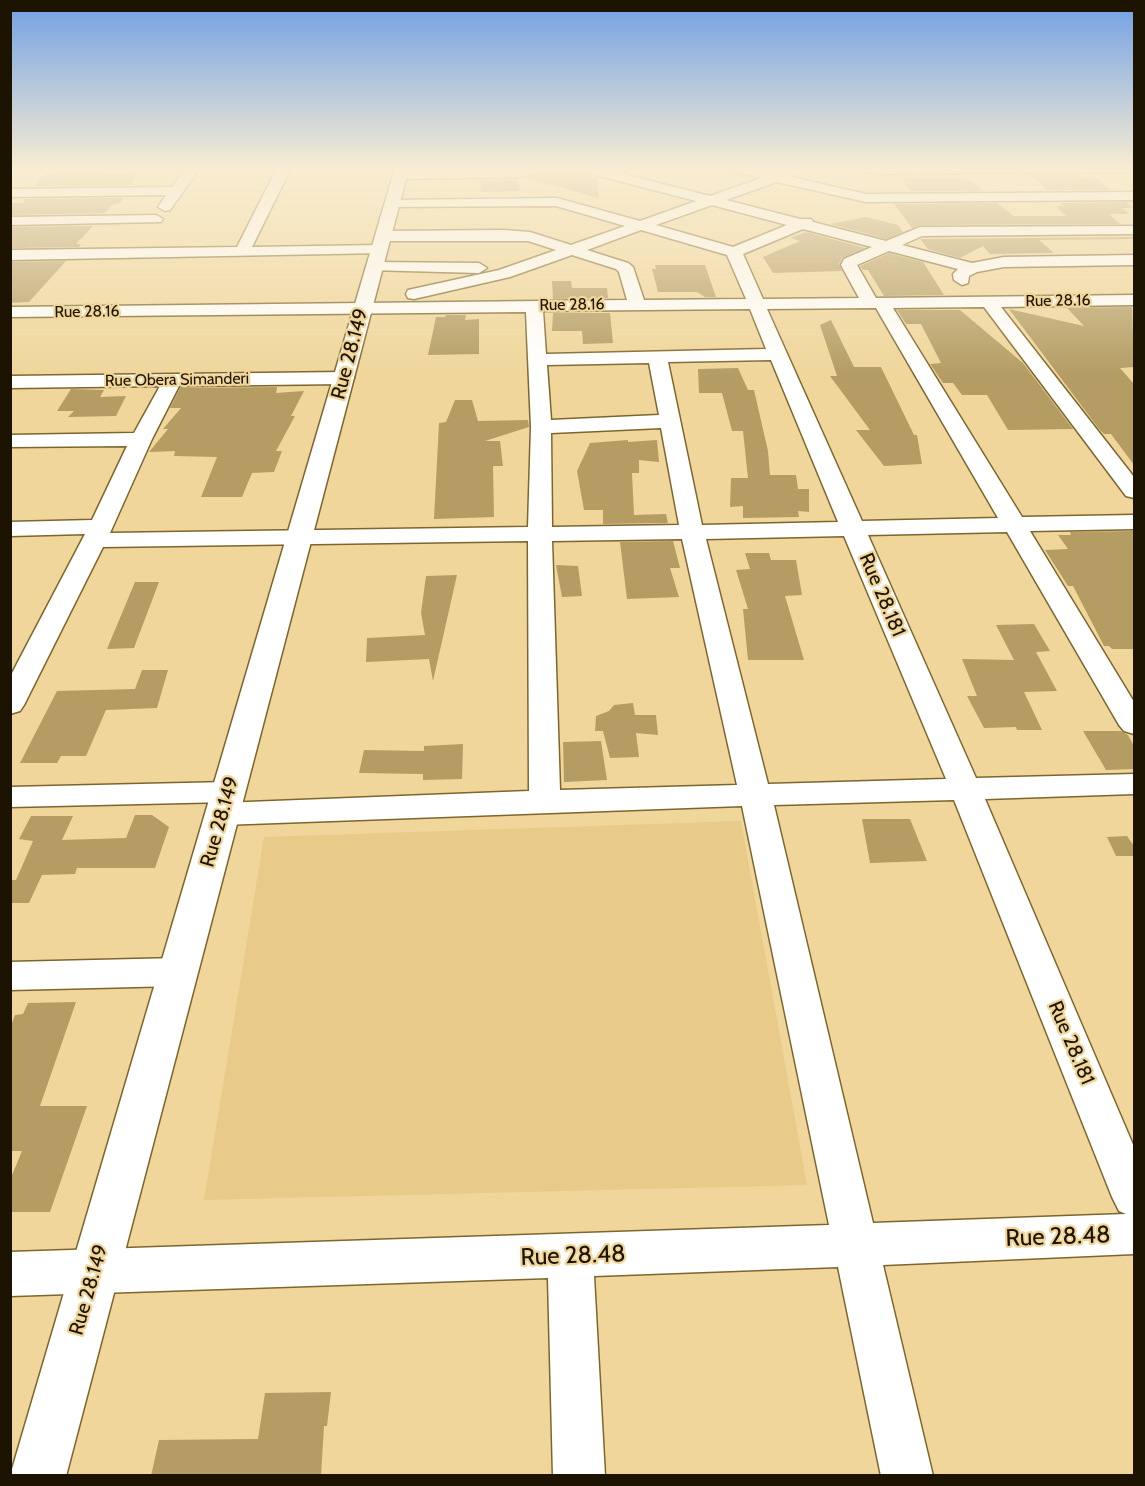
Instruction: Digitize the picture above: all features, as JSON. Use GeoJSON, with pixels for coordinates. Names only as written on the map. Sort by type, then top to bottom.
{"type":"FeatureCollection","features":[{"type":"Feature","properties":{"kind":"street"},"geometry":{"type":"LineString","coordinates":[[132,253],[143,237]]}},
{"type":"Feature","properties":{"kind":"street"},"geometry":{"type":"LineString","coordinates":[[242,252],[249,237]]}},
{"type":"Feature","properties":{"kind":"street"},"geometry":{"type":"LineString","coordinates":[[10,255],[242,252],[304,237]]}},
{"type":"Feature","properties":{"kind":"street","name":"Rue 28.149"},"geometry":{"type":"LineString","coordinates":[[38,1476],[344,378],[372,308],[385,237]]}},
{"type":"Feature","properties":{"kind":"street"},"geometry":{"type":"LineString","coordinates":[[425,237],[478,267],[520,281],[524,286],[529,306],[538,360],[541,427],[540,533],[545,801]]}},
{"type":"Feature","properties":{"kind":"street"},"geometry":{"type":"LineString","coordinates":[[528,237],[575,249],[622,266],[627,270],[637,304]]}},
{"type":"Feature","properties":{"kind":"street"},"geometry":{"type":"LineString","coordinates":[[372,308],[403,296],[504,274],[606,237]]}},
{"type":"Feature","properties":{"kind":"street"},"geometry":{"type":"LineString","coordinates":[[679,237],[734,252],[770,237]]}},
{"type":"Feature","properties":{"kind":"street"},"geometry":{"type":"LineString","coordinates":[[851,237],[972,268]]}},
{"type":"Feature","properties":{"kind":"street"},"geometry":{"type":"LineString","coordinates":[[910,237],[853,260],[849,265],[875,302],[1014,524],[1134,725]]}},
{"type":"Feature","properties":{"kind":"street"},"geometry":{"type":"LineString","coordinates":[[1068,237],[1134,300]]}},
{"type":"Feature","properties":{"kind":"street","name":"Rue 28.181"},"geometry":{"type":"LineString","coordinates":[[734,252],[966,790],[1134,1197]]}},
{"type":"Feature","properties":{"kind":"street"},"geometry":{"type":"LineString","coordinates":[[1134,260],[1004,262],[972,268],[961,274],[961,278],[983,302],[1134,491]]}},
{"type":"Feature","properties":{"kind":"street","name":"Rue 28.16"},"geometry":{"type":"LineString","coordinates":[[14,321],[32,312],[1134,300]]}},
{"type":"Feature","properties":{"kind":"street"},"geometry":{"type":"LineString","coordinates":[[538,360],[778,354]]}},
{"type":"Feature","properties":{"kind":"street"},"geometry":{"type":"LineString","coordinates":[[657,356],[692,532],[756,797],[906,1476]]}},
{"type":"Feature","properties":{"kind":"street","name":"Rue Obera Simanderi"},"geometry":{"type":"LineString","coordinates":[[10,382],[344,378]]}},
{"type":"Feature","properties":{"kind":"street"},"geometry":{"type":"LineString","coordinates":[[10,705],[21,665],[97,533],[141,439],[172,381]]}},
{"type":"Feature","properties":{"kind":"street"},"geometry":{"type":"LineString","coordinates":[[541,427],[671,421]]}},
{"type":"Feature","properties":{"kind":"street"},"geometry":{"type":"LineString","coordinates":[[10,441],[141,439]]}},
{"type":"Feature","properties":{"kind":"street"},"geometry":{"type":"LineString","coordinates":[[10,529],[97,533],[301,536],[692,532],[1134,522]]}},
{"type":"Feature","properties":{"kind":"street"},"geometry":{"type":"LineString","coordinates":[[10,797],[225,803],[545,801],[756,797],[1134,784]]}},
{"type":"Feature","properties":{"kind":"street"},"geometry":{"type":"LineString","coordinates":[[10,976],[178,972]]}},
{"type":"Feature","properties":{"kind":"street","name":"Rue 28.48"},"geometry":{"type":"LineString","coordinates":[[10,1274],[570,1256],[1134,1233]]}},
{"type":"Feature","properties":{"kind":"street"},"geometry":{"type":"LineString","coordinates":[[570,1256],[579,1476]]}},
{"type":"Feature","properties":{"kind":"shaded area"},"geometry":{"type":"Polygon","coordinates":[[[741,821],[807,1185],[204,1200],[264,837],[741,821]]]}},
{"type":"Feature","properties":{"kind":"building"},"geometry":{"type":"Polygon","coordinates":[[[10,237],[82,237],[76,244],[81,244],[79,247],[10,248],[10,237]]]}},
{"type":"Feature","properties":{"kind":"building"},"geometry":{"type":"Polygon","coordinates":[[[826,237],[865,248],[842,258],[839,264],[842,271],[773,273],[763,257],[800,241],[790,238],[826,237]]]}},
{"type":"Feature","properties":{"kind":"building"},"geometry":{"type":"Polygon","coordinates":[[[1134,237],[1039,240],[1054,253],[990,254],[983,246],[960,258],[928,249],[920,239],[1134,237]]]}},
{"type":"Feature","properties":{"kind":"building"},"geometry":{"type":"Polygon","coordinates":[[[889,253],[923,262],[944,295],[884,296],[868,270],[863,270],[860,266],[889,253]]]}},
{"type":"Feature","properties":{"kind":"building"},"geometry":{"type":"Polygon","coordinates":[[[66,261],[29,302],[10,303],[10,262],[66,261]]]}},
{"type":"Feature","properties":{"kind":"building"},"geometry":{"type":"Polygon","coordinates":[[[655,265],[705,265],[716,297],[705,297],[697,292],[658,292],[652,269],[656,269],[655,265]]]}},
{"type":"Feature","properties":{"kind":"building"},"geometry":{"type":"Polygon","coordinates":[[[552,281],[571,281],[572,288],[607,288],[608,298],[553,299],[552,281]]]}},
{"type":"Feature","properties":{"kind":"building"},"geometry":{"type":"Polygon","coordinates":[[[1132,307],[1134,367],[1120,368],[1134,384],[1134,465],[1111,434],[1104,434],[1099,429],[1009,309],[1084,326],[1067,308],[1132,307]]]}},
{"type":"Feature","properties":{"kind":"building"},"geometry":{"type":"Polygon","coordinates":[[[897,310],[960,310],[1023,363],[1073,429],[1008,430],[987,395],[962,395],[953,383],[943,383],[930,364],[941,363],[921,324],[906,324],[897,310]]]}},
{"type":"Feature","properties":{"kind":"building"},"geometry":{"type":"Polygon","coordinates":[[[553,313],[610,313],[613,343],[583,344],[582,331],[552,331],[553,313]]]}},
{"type":"Feature","properties":{"kind":"building"},"geometry":{"type":"Polygon","coordinates":[[[466,315],[465,320],[479,319],[479,354],[428,355],[436,317],[466,315]]]}},
{"type":"Feature","properties":{"kind":"building"},"geometry":{"type":"Polygon","coordinates":[[[831,320],[854,367],[881,367],[914,435],[917,435],[922,464],[884,466],[856,430],[870,430],[830,376],[837,376],[820,325],[831,320]]]}},
{"type":"Feature","properties":{"kind":"building"},"geometry":{"type":"Polygon","coordinates":[[[738,368],[748,390],[754,390],[768,451],[770,475],[796,475],[798,489],[809,489],[809,512],[798,511],[799,517],[743,518],[743,506],[730,507],[731,478],[748,478],[743,431],[732,431],[722,393],[699,393],[698,369],[738,368]]]}},
{"type":"Feature","properties":{"kind":"building"},"geometry":{"type":"Polygon","coordinates":[[[277,387],[276,393],[304,391],[291,416],[295,416],[276,451],[282,451],[274,472],[252,473],[242,497],[201,497],[217,457],[174,456],[175,451],[149,452],[168,429],[163,429],[181,408],[170,408],[180,388],[277,387]]]}},
{"type":"Feature","properties":{"kind":"building"},"geometry":{"type":"Polygon","coordinates":[[[71,389],[104,390],[100,397],[126,396],[116,416],[68,417],[74,411],[57,411],[71,389]]]}},
{"type":"Feature","properties":{"kind":"building"},"geometry":{"type":"Polygon","coordinates":[[[455,400],[472,400],[478,421],[528,420],[529,427],[485,441],[500,441],[503,466],[493,466],[494,517],[434,519],[439,423],[446,422],[455,400]]]}},
{"type":"Feature","properties":{"kind":"building"},"geometry":{"type":"Polygon","coordinates":[[[628,440],[628,442],[657,440],[659,462],[639,460],[639,473],[632,473],[634,515],[666,514],[668,523],[603,524],[603,510],[584,510],[577,471],[590,443],[628,440]]]}},
{"type":"Feature","properties":{"kind":"building"},"geometry":{"type":"Polygon","coordinates":[[[1134,531],[1134,649],[1112,649],[1104,646],[1073,586],[1068,586],[1045,550],[1068,549],[1058,535],[1071,535],[1070,532],[1134,531]]]}},
{"type":"Feature","properties":{"kind":"building"},"geometry":{"type":"Polygon","coordinates":[[[673,541],[680,568],[670,568],[679,597],[627,599],[620,542],[673,541]]]}},
{"type":"Feature","properties":{"kind":"building"},"geometry":{"type":"Polygon","coordinates":[[[745,553],[769,553],[771,560],[796,560],[802,595],[785,596],[804,660],[748,660],[743,609],[748,609],[736,570],[750,569],[745,553]]]}},
{"type":"Feature","properties":{"kind":"building"},"geometry":{"type":"Polygon","coordinates":[[[556,565],[578,566],[582,596],[562,597],[556,565]]]}},
{"type":"Feature","properties":{"kind":"building"},"geometry":{"type":"Polygon","coordinates":[[[457,575],[433,681],[429,659],[366,662],[367,638],[425,635],[421,613],[426,576],[457,575]]]}},
{"type":"Feature","properties":{"kind":"building"},"geometry":{"type":"Polygon","coordinates":[[[135,582],[159,582],[134,648],[107,649],[135,582]]]}},
{"type":"Feature","properties":{"kind":"building"},"geometry":{"type":"Polygon","coordinates":[[[1034,624],[1050,651],[1036,652],[1057,691],[1024,692],[1042,730],[1017,730],[1016,727],[984,728],[967,696],[977,696],[962,659],[1014,660],[996,625],[1034,624]]]}},
{"type":"Feature","properties":{"kind":"building"},"geometry":{"type":"Polygon","coordinates":[[[142,670],[168,670],[157,708],[106,710],[86,756],[61,756],[57,763],[20,763],[57,691],[135,689],[142,670]]]}},
{"type":"Feature","properties":{"kind":"building"},"geometry":{"type":"Polygon","coordinates":[[[633,703],[635,715],[656,715],[658,735],[636,733],[639,757],[610,758],[603,731],[595,731],[596,716],[609,711],[614,705],[633,703]]]}},
{"type":"Feature","properties":{"kind":"building"},"geometry":{"type":"Polygon","coordinates":[[[1083,731],[1121,731],[1128,735],[1134,746],[1134,769],[1106,770],[1083,731]]]}},
{"type":"Feature","properties":{"kind":"building"},"geometry":{"type":"Polygon","coordinates":[[[601,741],[607,780],[564,782],[563,742],[601,741]]]}},
{"type":"Feature","properties":{"kind":"building"},"geometry":{"type":"Polygon","coordinates":[[[463,744],[462,779],[423,780],[423,774],[359,773],[364,750],[424,751],[424,746],[463,744]]]}},
{"type":"Feature","properties":{"kind":"building"},"geometry":{"type":"Polygon","coordinates":[[[135,815],[152,815],[169,827],[155,868],[77,868],[75,874],[42,875],[29,903],[10,903],[10,880],[16,880],[33,841],[19,839],[31,816],[73,816],[62,840],[126,838],[135,815]]]}},
{"type":"Feature","properties":{"kind":"building"},"geometry":{"type":"Polygon","coordinates":[[[862,819],[910,819],[927,861],[870,863],[862,819]]]}},
{"type":"Feature","properties":{"kind":"building"},"geometry":{"type":"Polygon","coordinates":[[[1127,836],[1134,846],[1134,856],[1116,856],[1107,837],[1127,836]]]}},
{"type":"Feature","properties":{"kind":"building"},"geometry":{"type":"Polygon","coordinates":[[[76,1002],[40,1106],[87,1106],[50,1212],[10,1212],[10,1180],[22,1151],[10,1151],[10,1028],[15,1015],[23,1014],[28,1003],[76,1002]]]}},
{"type":"Feature","properties":{"kind":"building"},"geometry":{"type":"Polygon","coordinates":[[[331,1392],[327,1426],[324,1426],[321,1476],[151,1476],[159,1440],[258,1439],[265,1393],[331,1392]]]}}]}
